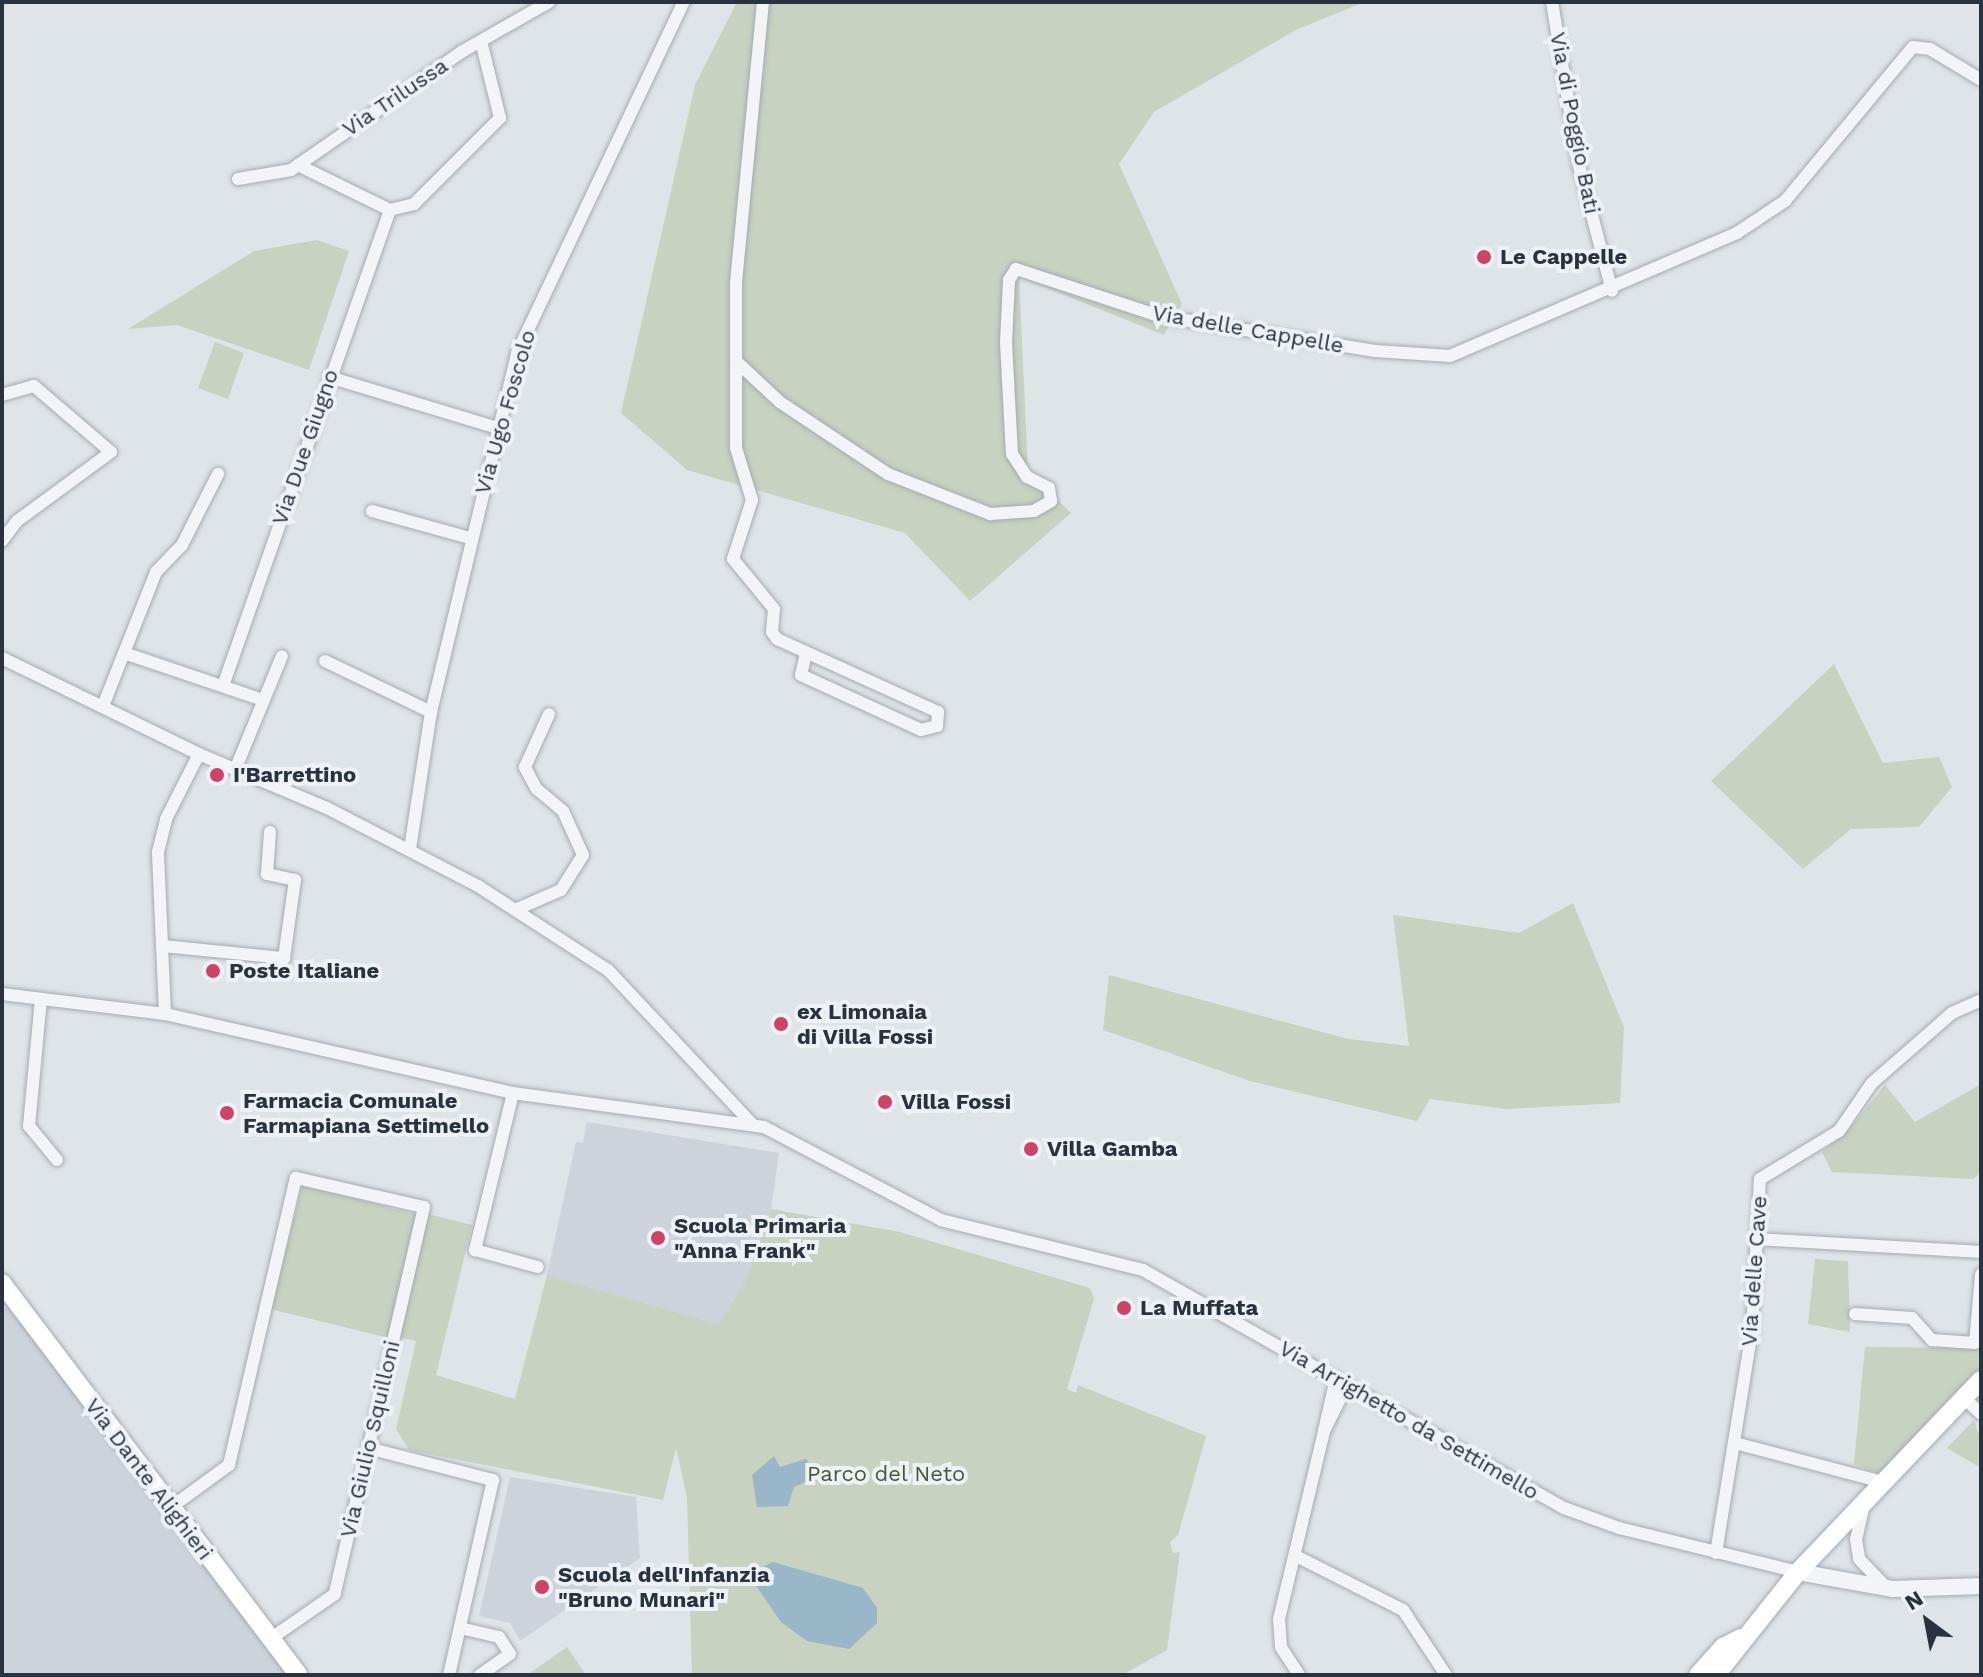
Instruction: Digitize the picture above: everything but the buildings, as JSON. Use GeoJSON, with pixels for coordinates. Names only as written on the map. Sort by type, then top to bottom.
{"type":"FeatureCollection","features":[{"type":"Feature","properties":{"kind":"main road","name":"Via Dante Alighieri"},"geometry":{"type":"LineString","coordinates":[[2,1283],[298,1675]]}},
{"type":"Feature","properties":{"kind":"main road"},"geometry":{"type":"LineString","coordinates":[[1716,1675],[1741,1638],[1798,1572],[1981,1380]]}},
{"type":"Feature","properties":{"kind":"main road"},"geometry":{"type":"LineString","coordinates":[[1698,1675],[1723,1647],[1741,1638]]}},
{"type":"Feature","properties":{"kind":"street","name":"Via Trilussa"},"geometry":{"type":"LineString","coordinates":[[238,179],[298,165],[481,41],[549,2]]}},
{"type":"Feature","properties":{"kind":"street","name":"Via Ugo Foscolo"},"geometry":{"type":"LineString","coordinates":[[410,849],[431,712],[470,538],[498,428],[536,309],[684,2]]}},
{"type":"Feature","properties":{"kind":"street"},"geometry":{"type":"LineString","coordinates":[[763,2],[738,245],[736,448],[752,500],[733,559],[774,609],[772,634],[806,654],[938,712],[937,726],[921,730],[801,675],[806,654]]}},
{"type":"Feature","properties":{"kind":"street","name":"Via di Poggio Bati"},"geometry":{"type":"LineString","coordinates":[[1552,2],[1579,166],[1612,291]]}},
{"type":"Feature","properties":{"kind":"street"},"geometry":{"type":"LineString","coordinates":[[298,165],[390,210],[414,204],[500,118],[481,41]]}},
{"type":"Feature","properties":{"kind":"street","name":"Via delle Cappelle"},"geometry":{"type":"LineString","coordinates":[[738,363],[780,402],[888,474],[990,514],[1034,511],[1051,501],[1049,488],[1027,477],[1012,454],[1009,423],[1006,342],[1009,280],[1016,269],[1024,266],[1159,316],[1375,351],[1450,356],[1612,291],[1737,233],[1785,201],[1913,47],[1930,49],[1981,80]]}},
{"type":"Feature","properties":{"kind":"street","name":"Via Due Giugno"},"geometry":{"type":"LineString","coordinates":[[223,686],[390,210]]}},
{"type":"Feature","properties":{"kind":"street"},"geometry":{"type":"LineString","coordinates":[[329,377],[498,428]]}},
{"type":"Feature","properties":{"kind":"street"},"geometry":{"type":"LineString","coordinates":[[2,395],[34,386],[111,452],[17,521],[2,541]]}},
{"type":"Feature","properties":{"kind":"street"},"geometry":{"type":"LineString","coordinates":[[103,706],[156,572],[182,545],[218,474]]}},
{"type":"Feature","properties":{"kind":"street"},"geometry":{"type":"LineString","coordinates":[[372,511],[470,538]]}},
{"type":"Feature","properties":{"kind":"street"},"geometry":{"type":"LineString","coordinates":[[124,653],[263,700]]}},
{"type":"Feature","properties":{"kind":"street"},"geometry":{"type":"LineString","coordinates":[[235,770],[282,656]]}},
{"type":"Feature","properties":{"kind":"street","name":"Via Arrighetto da Settimello"},"geometry":{"type":"LineString","coordinates":[[2,658],[199,754],[410,849],[515,910],[608,970],[751,1123],[945,1221],[1143,1270],[1564,1508],[1716,1553],[1798,1572]]}},
{"type":"Feature","properties":{"kind":"street"},"geometry":{"type":"LineString","coordinates":[[325,661],[431,712]]}},
{"type":"Feature","properties":{"kind":"street"},"geometry":{"type":"LineString","coordinates":[[515,910],[561,890],[583,855],[563,811],[536,788],[525,767],[549,714]]}},
{"type":"Feature","properties":{"kind":"street"},"geometry":{"type":"LineString","coordinates":[[165,1014],[158,852],[166,819],[199,754]]}},
{"type":"Feature","properties":{"kind":"street"},"geometry":{"type":"LineString","coordinates":[[163,946],[284,958],[295,880],[267,874],[270,832]]}},
{"type":"Feature","properties":{"kind":"street"},"geometry":{"type":"LineString","coordinates":[[2,994],[165,1014],[513,1093],[751,1123]]}},
{"type":"Feature","properties":{"kind":"street"},"geometry":{"type":"LineString","coordinates":[[41,999],[29,1126],[57,1160]]}},
{"type":"Feature","properties":{"kind":"street","name":"Via delle Cave"},"geometry":{"type":"LineString","coordinates":[[1716,1553],[1720,1503],[1735,1443],[1752,1330],[1763,1174],[1839,1131],[1872,1083],[1952,1013],[1981,1000]]}},
{"type":"Feature","properties":{"kind":"street"},"geometry":{"type":"LineString","coordinates":[[513,1093],[475,1250],[538,1267]]}},
{"type":"Feature","properties":{"kind":"street","name":"Via Giulio Squilloni"},"geometry":{"type":"LineString","coordinates":[[170,1508],[229,1465],[296,1178],[424,1207],[335,1594],[270,1639]]}},
{"type":"Feature","properties":{"kind":"street"},"geometry":{"type":"LineString","coordinates":[[1757,1239],[1981,1252]]}},
{"type":"Feature","properties":{"kind":"street"},"geometry":{"type":"LineString","coordinates":[[1855,1314],[1912,1318],[1932,1340],[1975,1343],[1981,1274]]}},
{"type":"Feature","properties":{"kind":"street"},"geometry":{"type":"LineString","coordinates":[[1299,1675],[1281,1647],[1278,1628],[1324,1431],[1341,1382]]}},
{"type":"Feature","properties":{"kind":"street"},"geometry":{"type":"LineString","coordinates":[[1964,1398],[1981,1414]]}},
{"type":"Feature","properties":{"kind":"street"},"geometry":{"type":"LineString","coordinates":[[1735,1443],[1883,1482]]}},
{"type":"Feature","properties":{"kind":"street"},"geometry":{"type":"LineString","coordinates":[[368,1448],[493,1480],[449,1675]]}},
{"type":"Feature","properties":{"kind":"street"},"geometry":{"type":"LineString","coordinates":[[1865,1500],[1856,1539],[1859,1559],[1888,1588]]}},
{"type":"Feature","properties":{"kind":"street"},"geometry":{"type":"LineString","coordinates":[[1296,1556],[1403,1610],[1446,1675]]}},
{"type":"Feature","properties":{"kind":"street"},"geometry":{"type":"LineString","coordinates":[[1798,1572],[1888,1588],[1981,1586]]}},
{"type":"Feature","properties":{"kind":"street"},"geometry":{"type":"LineString","coordinates":[[460,1628],[499,1637],[510,1654],[480,1675]]}},
{"type":"Feature","properties":{"kind":"shaded area","name":"Scuola Primaria \"Anna Frank\""},"geometry":{"type":"Polygon","coordinates":[[[587,1122],[779,1153],[771,1209],[745,1282],[718,1324],[547,1275],[576,1142],[583,1143],[587,1122]]]}},
{"type":"Feature","properties":{"kind":"shaded area"},"geometry":{"type":"Polygon","coordinates":[[[2,1282],[298,1675],[2,1675],[2,1282]]]}},
{"type":"Feature","properties":{"kind":"shaded area","name":"Scuola dell'Infanzia \"Bruno Munari\""},"geometry":{"type":"Polygon","coordinates":[[[510,1477],[636,1497],[640,1558],[520,1641],[510,1623],[479,1616],[510,1477]]]}},
{"type":"Feature","properties":{"kind":"green space"},"geometry":{"type":"Polygon","coordinates":[[[737,2],[1364,2],[1296,30],[1154,112],[1119,164],[1182,304],[1164,335],[1019,277],[1028,471],[1071,513],[970,601],[905,533],[687,470],[621,413],[695,85],[737,2]]]}},
{"type":"Feature","properties":{"kind":"green space"},"geometry":{"type":"Polygon","coordinates":[[[317,240],[349,251],[309,370],[177,325],[128,329],[254,251],[317,240]]]}},
{"type":"Feature","properties":{"kind":"green space"},"geometry":{"type":"Polygon","coordinates":[[[215,342],[244,353],[228,399],[198,388],[215,342]]]}},
{"type":"Feature","properties":{"kind":"green space"},"geometry":{"type":"Polygon","coordinates":[[[1834,664],[1883,763],[1939,757],[1952,787],[1919,827],[1851,829],[1803,869],[1711,781],[1834,664]]]}},
{"type":"Feature","properties":{"kind":"green space"},"geometry":{"type":"Polygon","coordinates":[[[1573,903],[1624,1027],[1620,1103],[1506,1109],[1430,1099],[1417,1121],[1250,1081],[1103,1030],[1109,975],[1348,1039],[1409,1046],[1393,915],[1519,933],[1573,903]]]}},
{"type":"Feature","properties":{"kind":"green space"},"geometry":{"type":"Polygon","coordinates":[[[1981,1084],[1981,1172],[1973,1179],[1832,1172],[1822,1152],[1847,1132],[1885,1085],[1915,1122],[1981,1084]]]}},
{"type":"Feature","properties":{"kind":"green space"},"geometry":{"type":"Polygon","coordinates":[[[303,1185],[417,1215],[389,1338],[270,1309],[303,1185]]]}},
{"type":"Feature","properties":{"kind":"green space","name":"Parco del Neto"},"geometry":{"type":"Polygon","coordinates":[[[771,1209],[900,1232],[1090,1288],[1094,1299],[1067,1389],[1076,1393],[1078,1385],[1206,1436],[1178,1535],[1170,1542],[1173,1553],[1180,1552],[1167,1650],[1122,1675],[692,1675],[687,1497],[676,1448],[663,1500],[409,1450],[396,1429],[416,1341],[398,1337],[428,1214],[472,1225],[436,1375],[515,1399],[547,1275],[718,1324],[745,1282],[771,1209]]]}},
{"type":"Feature","properties":{"kind":"green space"},"geometry":{"type":"Polygon","coordinates":[[[1815,1259],[1848,1261],[1850,1332],[1808,1324],[1815,1259]]]}},
{"type":"Feature","properties":{"kind":"green space"},"geometry":{"type":"Polygon","coordinates":[[[1865,1347],[1981,1348],[1981,1369],[1880,1474],[1854,1464],[1865,1347]]]}},
{"type":"Feature","properties":{"kind":"green space"},"geometry":{"type":"Polygon","coordinates":[[[1974,1420],[1981,1441],[1981,1468],[1947,1448],[1974,1420]]]}},
{"type":"Feature","properties":{"kind":"green space"},"geometry":{"type":"Polygon","coordinates":[[[567,1647],[586,1675],[527,1675],[567,1647]]]}},
{"type":"Feature","properties":{"kind":"water"},"geometry":{"type":"Polygon","coordinates":[[[774,1456],[780,1467],[806,1459],[815,1471],[813,1479],[794,1487],[788,1506],[757,1507],[752,1475],[774,1456]]]}},
{"type":"Feature","properties":{"kind":"water"},"geometry":{"type":"Polygon","coordinates":[[[773,1562],[863,1588],[877,1608],[877,1623],[849,1649],[807,1641],[781,1622],[754,1583],[755,1570],[773,1562]]]}},
{"type":"Feature","properties":{"kind":"place","name":"Le Cappelle"},"geometry":{"type":"Point","coordinates":[1484,257]}},
{"type":"Feature","properties":{"kind":"place","name":"I'Barrettino"},"geometry":{"type":"Point","coordinates":[217,775]}},
{"type":"Feature","properties":{"kind":"place","name":"Poste Italiane"},"geometry":{"type":"Point","coordinates":[213,971]}},
{"type":"Feature","properties":{"kind":"place","name":"ex Limonaia di Villa Fossi"},"geometry":{"type":"Point","coordinates":[781,1024]}},
{"type":"Feature","properties":{"kind":"place","name":"Villa Fossi"},"geometry":{"type":"Point","coordinates":[885,1102]}},
{"type":"Feature","properties":{"kind":"place","name":"Farmacia Comunale Farmapiana Settimello"},"geometry":{"type":"Point","coordinates":[227,1113]}},
{"type":"Feature","properties":{"kind":"place","name":"Villa Gamba"},"geometry":{"type":"Point","coordinates":[1031,1149]}},
{"type":"Feature","properties":{"kind":"place","name":"Scuola Primaria \"Anna Frank\""},"geometry":{"type":"Point","coordinates":[658,1238]}},
{"type":"Feature","properties":{"kind":"place","name":"La Muffata"},"geometry":{"type":"Point","coordinates":[1124,1308]}},
{"type":"Feature","properties":{"kind":"place","name":"Scuola dell'Infanzia \"Bruno Munari\""},"geometry":{"type":"Point","coordinates":[542,1587]}}]}
